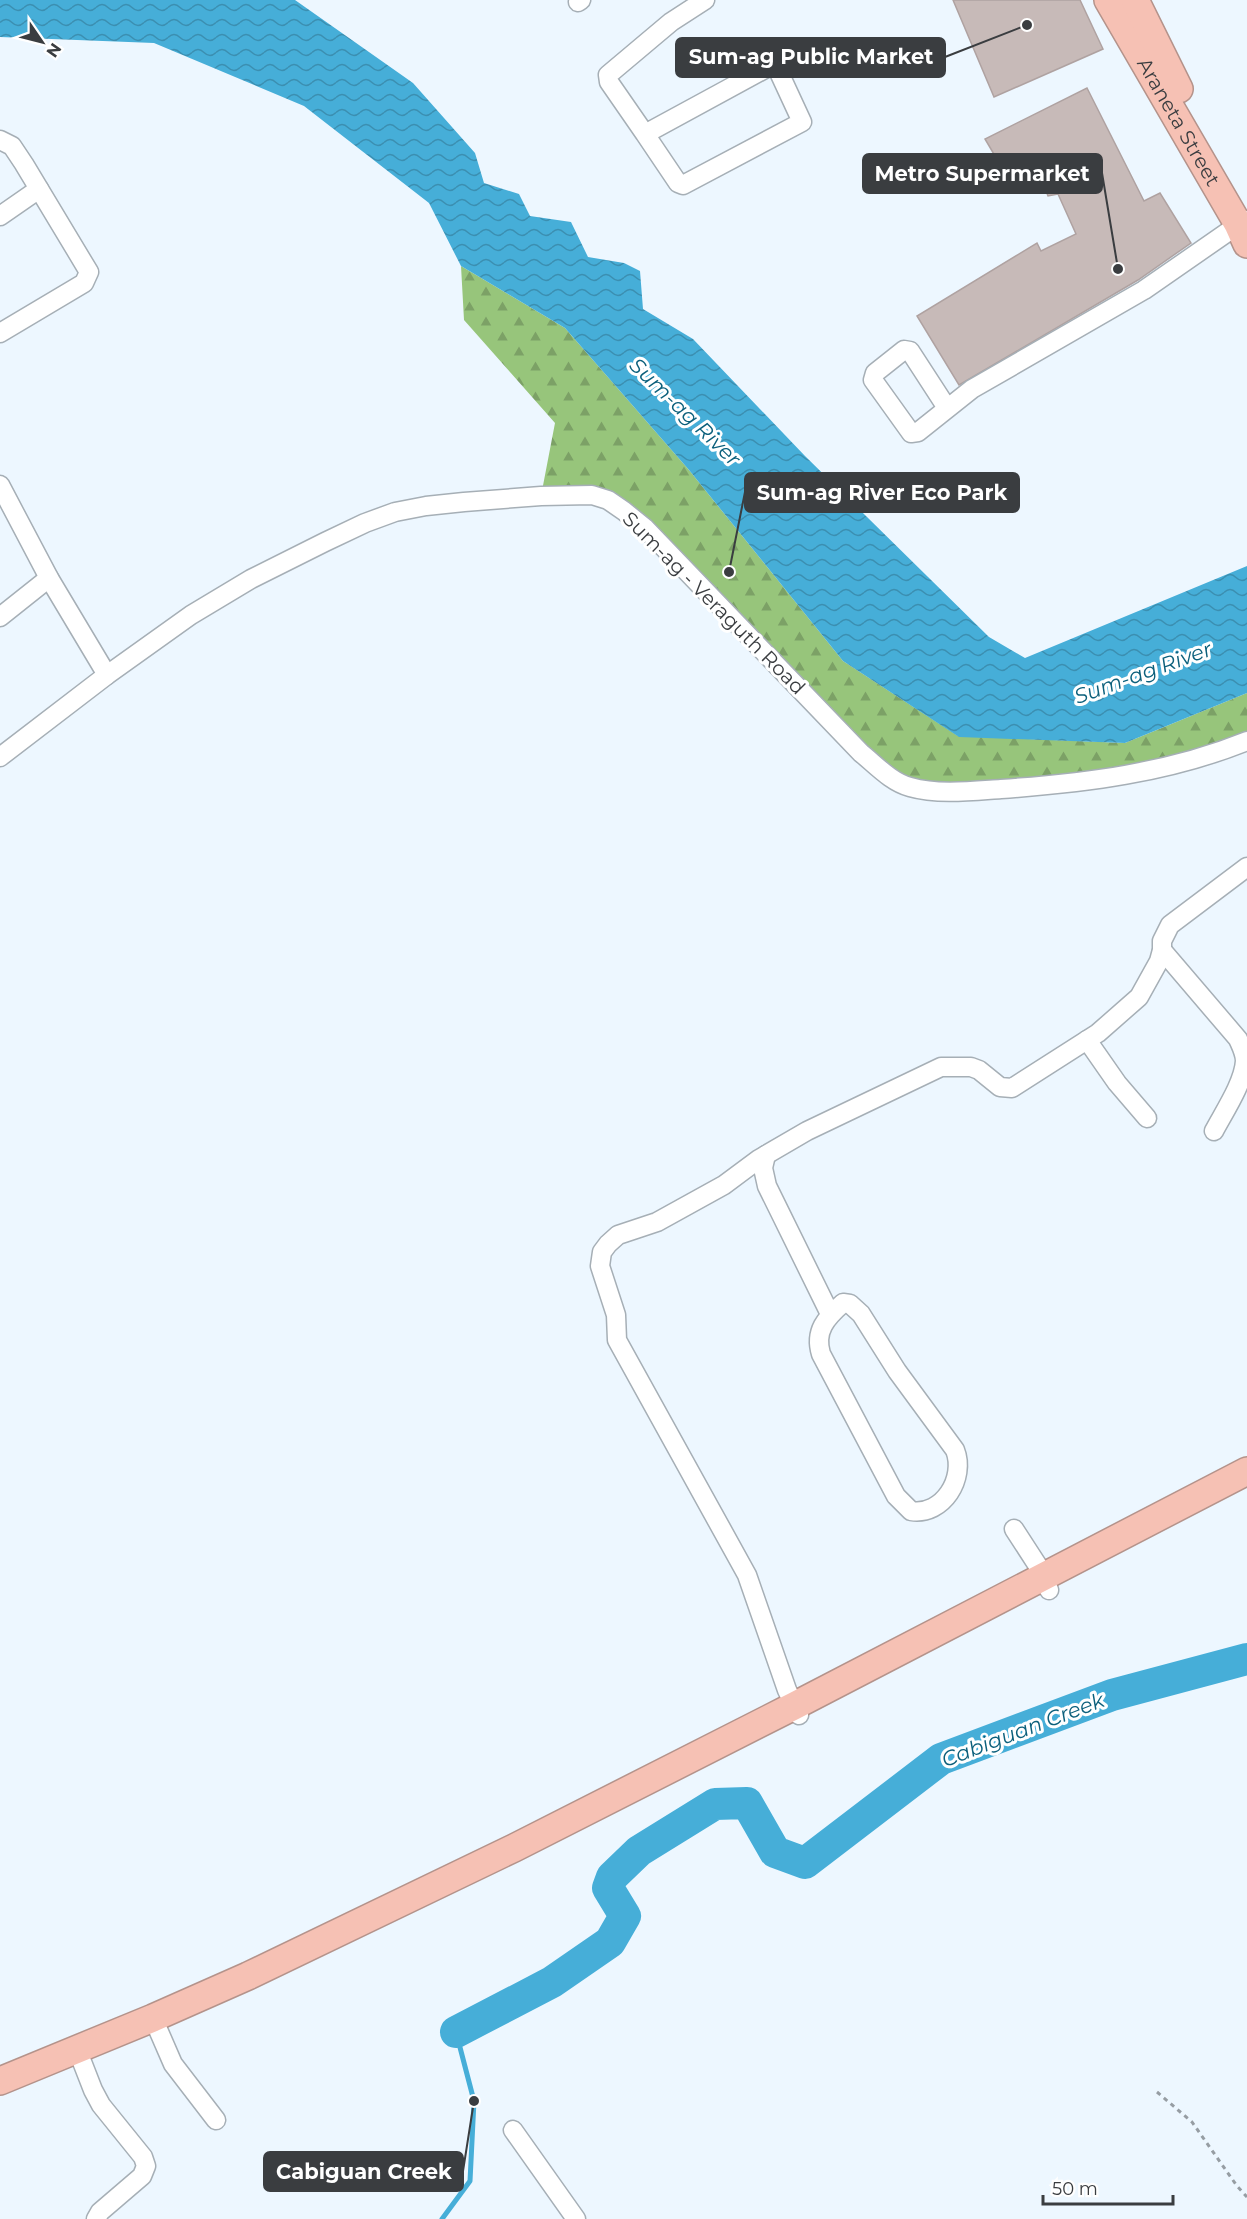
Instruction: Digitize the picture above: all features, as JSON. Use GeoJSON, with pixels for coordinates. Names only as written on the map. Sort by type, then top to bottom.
{"type":"FeatureCollection","features":[{"type":"Feature","properties":{"kind":"highway","name":"Araneta Street"},"geometry":{"type":"LineString","coordinates":[[1108,0],[1245,223]]}},
{"type":"Feature","properties":{"kind":"highway","name":"Araneta Street"},"geometry":{"type":"LineString","coordinates":[[1135,0],[1245,223]]}},
{"type":"Feature","properties":{"kind":"highway"},"geometry":{"type":"LineString","coordinates":[[1046,1584],[1247,1472]]}},
{"type":"Feature","properties":{"kind":"highway"},"geometry":{"type":"LineString","coordinates":[[0,2094],[80,2055],[155,2024],[254,1988],[520,1859],[797,1712],[1046,1584],[1247,1486]]}},
{"type":"Feature","properties":{"kind":"highway"},"geometry":{"type":"LineString","coordinates":[[0,2080],[80,2055]]}},
{"type":"Feature","properties":{"kind":"street"},"geometry":{"type":"LineString","coordinates":[[645,134],[772,65],[777,68],[803,121],[799,126],[683,185],[678,183],[609,82],[608,75],[671,22],[705,0]]}},
{"type":"Feature","properties":{"kind":"street"},"geometry":{"type":"LineString","coordinates":[[0,140],[12,146],[89,272],[84,283],[2,327]]}},
{"type":"Feature","properties":{"kind":"street"},"geometry":{"type":"LineString","coordinates":[[0,216],[39,189]]}},
{"type":"Feature","properties":{"kind":"street"},"geometry":{"type":"LineString","coordinates":[[947,408],[910,351],[904,350],[875,373],[873,380],[911,433],[918,432],[947,408],[1009,366],[1144,290],[1245,223]]}},
{"type":"Feature","properties":{"kind":"street"},"geometry":{"type":"LineString","coordinates":[[2,495],[107,675]]}},
{"type":"Feature","properties":{"kind":"street","name":"Sum-ag - Veraguth Road"},"geometry":{"type":"LineString","coordinates":[[0,758],[107,675],[191,615],[251,579],[364,523],[395,512],[426,506],[541,496],[592,495],[608,501],[645,528],[861,753],[888,776],[908,787],[931,791],[963,791],[1091,781],[1154,771],[1247,741]]}},
{"type":"Feature","properties":{"kind":"street"},"geometry":{"type":"LineString","coordinates":[[0,617],[49,578]]}},
{"type":"Feature","properties":{"kind":"street"},"geometry":{"type":"LineString","coordinates":[[797,1712],[747,1575],[654,1402],[617,1340],[616,1315],[600,1266],[602,1252],[618,1235],[657,1222],[724,1185],[766,1155],[807,1131],[941,1067],[971,1067],[979,1070],[1000,1087],[1012,1088],[1098,1033],[1139,997],[1159,961],[1162,941],[1170,925],[1247,867]]}},
{"type":"Feature","properties":{"kind":"street"},"geometry":{"type":"LineString","coordinates":[[1162,950],[1238,1039],[1245,1054],[1245,1063],[1238,1085],[1214,1131]]}},
{"type":"Feature","properties":{"kind":"street"},"geometry":{"type":"LineString","coordinates":[[1087,1040],[1117,1083],[1147,1118]]}},
{"type":"Feature","properties":{"kind":"street"},"geometry":{"type":"LineString","coordinates":[[766,1155],[763,1168],[766,1186],[830,1314]]}},
{"type":"Feature","properties":{"kind":"street"},"geometry":{"type":"LineString","coordinates":[[843,1303],[850,1304],[857,1309],[897,1371],[955,1450],[958,1464],[957,1480],[943,1499],[928,1511],[911,1511],[896,1497],[821,1354],[818,1342],[822,1326],[830,1314],[843,1303]]}},
{"type":"Feature","properties":{"kind":"street"},"geometry":{"type":"LineString","coordinates":[[1014,1529],[1046,1584]]}},
{"type":"Feature","properties":{"kind":"street"},"geometry":{"type":"LineString","coordinates":[[155,2024],[173,2064],[216,2120]]}},
{"type":"Feature","properties":{"kind":"street"},"geometry":{"type":"LineString","coordinates":[[80,2055],[101,2105],[143,2157],[146,2166],[142,2176],[100,2212],[96,2219]]}},
{"type":"Feature","properties":{"kind":"street"},"geometry":{"type":"LineString","coordinates":[[513,2130],[576,2219]]}},
{"type":"Feature","properties":{"kind":"path"},"geometry":{"type":"LineString","coordinates":[[1157,2092],[1192,2122],[1247,2197]]}},
{"type":"Feature","properties":{"kind":"green space"},"geometry":{"type":"Polygon","coordinates":[[[461,266],[565,328],[689,470],[843,661],[958,736],[1125,743],[1247,693],[1247,741],[1154,771],[908,787],[608,500],[541,496],[555,423],[464,320],[461,266]]]}},
{"type":"Feature","properties":{"kind":"water","name":"Sum-ag River"},"geometry":{"type":"Polygon","coordinates":[[[0,0],[295,0],[413,83],[475,153],[484,183],[519,194],[530,216],[571,222],[588,257],[624,263],[640,271],[643,309],[693,339],[805,456],[989,637],[1025,658],[1247,566],[1247,693],[1125,743],[959,737],[843,661],[689,470],[565,328],[461,266],[429,203],[304,106],[154,43],[0,37],[0,0]]]}},
{"type":"Feature","properties":{"kind":"building"},"geometry":{"type":"Polygon","coordinates":[[[953,0],[1080,0],[1103,49],[994,97],[953,0]]]}},
{"type":"Feature","properties":{"kind":"building"},"geometry":{"type":"Polygon","coordinates":[[[1087,88],[1144,201],[1160,193],[1191,243],[1138,280],[959,385],[917,316],[1037,243],[1041,251],[1076,234],[1058,194],[1048,196],[1036,166],[1008,178],[985,139],[1087,88]]]}},
{"type":"Feature","properties":{"kind":"waterway","name":"Cabiguan Creek"},"geometry":{"type":"LineString","coordinates":[[456,2032],[552,1982],[610,1942],[625,1916],[608,1888],[612,1877],[639,1851],[715,1804],[747,1803],[775,1852],[805,1863],[941,1759],[1112,1695],[1247,1659]]}},
{"type":"Feature","properties":{"kind":"waterway","name":"Cabiguan Creek"},"geometry":{"type":"LineString","coordinates":[[442,2219],[470,2181],[474,2101],[456,2032]]}},
{"type":"Feature","properties":{"kind":"place","name":"Sum-ag Public Market"},"geometry":{"type":"Point","coordinates":[1027,25]}},
{"type":"Feature","properties":{"kind":"place","name":"Metro Supermarket"},"geometry":{"type":"Point","coordinates":[1118,269]}},
{"type":"Feature","properties":{"kind":"place","name":"Sum-ag River Eco Park"},"geometry":{"type":"Point","coordinates":[729,572]}},
{"type":"Feature","properties":{"kind":"place","name":"Cabiguan Creek"},"geometry":{"type":"Point","coordinates":[474,2101]}}]}
